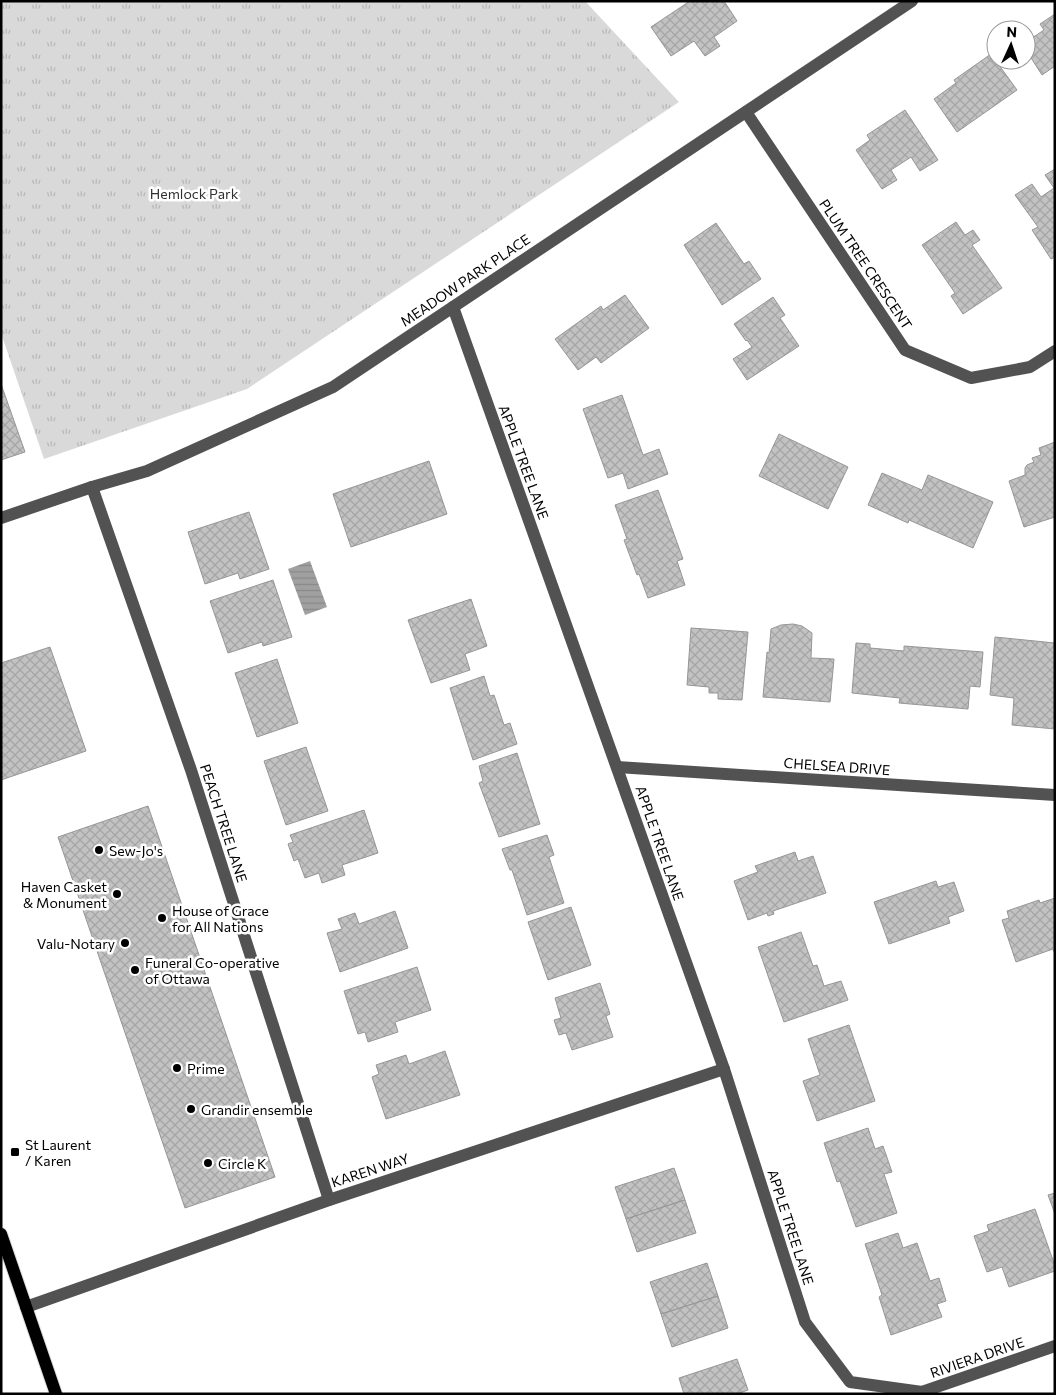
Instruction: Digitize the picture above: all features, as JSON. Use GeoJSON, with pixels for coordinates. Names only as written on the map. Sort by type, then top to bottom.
{"type":"FeatureCollection","features":[{"type":"Feature","properties":{"kind":"main road"},"geometry":{"type":"LineString","coordinates":[[1,1234],[56,1394]]}},
{"type":"Feature","properties":{"kind":"street","name":"MEADOW PARK PLACE"},"geometry":{"type":"LineString","coordinates":[[1,518],[92,487],[147,472],[333,387],[912,1]]}},
{"type":"Feature","properties":{"kind":"street","name":"PLUM TREE CRESCENT"},"geometry":{"type":"LineString","coordinates":[[746,112],[906,350],[971,378],[1030,367],[1055,351]]}},
{"type":"Feature","properties":{"kind":"street","name":"APPLE TREE LANE"},"geometry":{"type":"LineString","coordinates":[[453,307],[724,1069],[805,1322],[850,1382]]}},
{"type":"Feature","properties":{"kind":"street","name":"PEACH TREE LANE"},"geometry":{"type":"LineString","coordinates":[[92,487],[191,770],[328,1200]]}},
{"type":"Feature","properties":{"kind":"street","name":"CHELSEA DRIVE"},"geometry":{"type":"LineString","coordinates":[[617,767],[1055,795]]}},
{"type":"Feature","properties":{"kind":"street","name":"KAREN WAY"},"geometry":{"type":"LineString","coordinates":[[26,1306],[328,1200],[724,1069]]}},
{"type":"Feature","properties":{"kind":"street","name":"RIVIERA DRIVE"},"geometry":{"type":"LineString","coordinates":[[850,1382],[922,1392],[1055,1346]]}},
{"type":"Feature","properties":{"kind":"green space","name":"Hemlock Park"},"geometry":{"type":"Polygon","coordinates":[[[1,1],[585,1],[679,102],[247,389],[44,459],[1,333],[1,1]]]}},
{"type":"Feature","properties":{"kind":"shaded area"},"geometry":{"type":"Polygon","coordinates":[[[310,561],[327,607],[305,615],[288,569],[310,561]]]}},
{"type":"Feature","properties":{"kind":"building"},"geometry":{"type":"Polygon","coordinates":[[[690,1],[724,1],[737,21],[714,37],[720,46],[705,56],[694,41],[671,56],[651,27],[690,1]]]}},
{"type":"Feature","properties":{"kind":"building"},"geometry":{"type":"Polygon","coordinates":[[[1055,14],[1055,66],[1042,75],[1036,66],[1036,35],[1044,30],[1040,24],[1055,14]]]}},
{"type":"Feature","properties":{"kind":"building"},"geometry":{"type":"Polygon","coordinates":[[[986,58],[986,70],[1003,70],[1017,90],[957,132],[934,99],[956,83],[954,80],[986,58]]]}},
{"type":"Feature","properties":{"kind":"building"},"geometry":{"type":"Polygon","coordinates":[[[905,110],[938,160],[920,171],[911,157],[891,170],[897,180],[882,189],[856,150],[870,140],[867,135],[905,110]]]}},
{"type":"Feature","properties":{"kind":"building"},"geometry":{"type":"Polygon","coordinates":[[[1055,169],[1055,257],[1051,259],[1032,230],[1038,227],[1015,195],[1032,184],[1041,197],[1054,188],[1045,175],[1055,169]]]}},
{"type":"Feature","properties":{"kind":"building"},"geometry":{"type":"Polygon","coordinates":[[[956,222],[965,235],[973,230],[980,240],[972,245],[1002,288],[963,314],[951,296],[955,293],[922,245],[956,222]]]}},
{"type":"Feature","properties":{"kind":"building"},"geometry":{"type":"Polygon","coordinates":[[[716,223],[744,264],[749,261],[761,279],[722,305],[684,245],[716,223]]]}},
{"type":"Feature","properties":{"kind":"building"},"geometry":{"type":"Polygon","coordinates":[[[625,295],[649,328],[601,363],[596,357],[578,370],[555,339],[601,306],[603,310],[625,295]]]}},
{"type":"Feature","properties":{"kind":"building"},"geometry":{"type":"Polygon","coordinates":[[[773,297],[785,315],[780,318],[799,346],[747,380],[733,359],[752,347],[734,324],[773,297]]]}},
{"type":"Feature","properties":{"kind":"building"},"geometry":{"type":"Polygon","coordinates":[[[1,384],[25,452],[1,460],[1,384]]]}},
{"type":"Feature","properties":{"kind":"building"},"geometry":{"type":"Polygon","coordinates":[[[622,395],[643,455],[659,449],[668,474],[628,489],[623,473],[608,478],[583,409],[622,395]]]}},
{"type":"Feature","properties":{"kind":"building"},"geometry":{"type":"Polygon","coordinates":[[[779,434],[848,467],[828,509],[759,476],[779,434]]]}},
{"type":"Feature","properties":{"kind":"building"},"geometry":{"type":"Polygon","coordinates":[[[1055,442],[1055,517],[1024,527],[1009,481],[1025,475],[1027,465],[1034,462],[1032,458],[1041,455],[1039,448],[1055,442]]]}},
{"type":"Feature","properties":{"kind":"building"},"geometry":{"type":"Polygon","coordinates":[[[429,461],[447,514],[351,547],[333,494],[429,461]]]}},
{"type":"Feature","properties":{"kind":"building"},"geometry":{"type":"Polygon","coordinates":[[[882,473],[922,490],[928,475],[993,502],[973,548],[909,520],[908,523],[868,505],[882,473]]]}},
{"type":"Feature","properties":{"kind":"building"},"geometry":{"type":"Polygon","coordinates":[[[658,490],[683,559],[677,561],[685,585],[648,598],[624,540],[627,539],[615,505],[658,490]]]}},
{"type":"Feature","properties":{"kind":"building"},"geometry":{"type":"Polygon","coordinates":[[[249,512],[269,569],[240,579],[238,573],[205,584],[188,532],[249,512]]]}},
{"type":"Feature","properties":{"kind":"building"},"geometry":{"type":"Polygon","coordinates":[[[273,580],[292,637],[263,646],[262,642],[228,653],[210,601],[273,580]]]}},
{"type":"Feature","properties":{"kind":"building"},"geometry":{"type":"Polygon","coordinates":[[[471,599],[487,646],[465,654],[470,670],[431,683],[408,620],[471,599]]]}},
{"type":"Feature","properties":{"kind":"building"},"geometry":{"type":"Polygon","coordinates":[[[793,624],[802,626],[812,633],[811,658],[834,659],[830,702],[763,697],[771,629],[781,625],[793,624]]]}},
{"type":"Feature","properties":{"kind":"building"},"geometry":{"type":"Polygon","coordinates":[[[691,628],[748,632],[742,700],[718,699],[718,693],[709,693],[709,687],[687,685],[691,628]]]}},
{"type":"Feature","properties":{"kind":"building"},"geometry":{"type":"Polygon","coordinates":[[[995,637],[1055,643],[1055,729],[1012,725],[1014,698],[990,695],[995,637]]]}},
{"type":"Feature","properties":{"kind":"building"},"geometry":{"type":"Polygon","coordinates":[[[856,643],[870,644],[870,648],[904,651],[904,646],[983,652],[980,687],[970,686],[968,709],[899,703],[900,698],[852,693],[856,643]]]}},
{"type":"Feature","properties":{"kind":"building"},"geometry":{"type":"Polygon","coordinates":[[[50,647],[86,751],[1,780],[1,663],[50,647]]]}},
{"type":"Feature","properties":{"kind":"building"},"geometry":{"type":"Polygon","coordinates":[[[277,659],[298,723],[257,737],[235,673],[277,659]]]}},
{"type":"Feature","properties":{"kind":"building"},"geometry":{"type":"Polygon","coordinates":[[[484,676],[490,696],[494,695],[504,725],[510,723],[517,744],[473,760],[450,688],[484,676]]]}},
{"type":"Feature","properties":{"kind":"building"},"geometry":{"type":"Polygon","coordinates":[[[306,747],[328,811],[286,825],[264,761],[306,747]]]}},
{"type":"Feature","properties":{"kind":"building"},"geometry":{"type":"Polygon","coordinates":[[[517,753],[540,824],[499,837],[479,783],[483,781],[479,766],[517,753]]]}},
{"type":"Feature","properties":{"kind":"building"},"geometry":{"type":"Polygon","coordinates":[[[148,806],[275,1177],[185,1208],[58,837],[148,806]]]}},
{"type":"Feature","properties":{"kind":"building"},"geometry":{"type":"Polygon","coordinates":[[[364,810],[378,853],[342,865],[345,875],[322,883],[319,873],[305,878],[298,859],[294,861],[288,844],[293,842],[290,835],[364,810]]]}},
{"type":"Feature","properties":{"kind":"building"},"geometry":{"type":"Polygon","coordinates":[[[547,835],[554,855],[549,857],[564,903],[527,915],[512,870],[510,870],[502,849],[547,835]]]}},
{"type":"Feature","properties":{"kind":"building"},"geometry":{"type":"Polygon","coordinates":[[[795,852],[798,861],[813,856],[826,893],[773,911],[774,914],[768,916],[767,913],[748,920],[734,881],[758,872],[755,866],[795,852]]]}},
{"type":"Feature","properties":{"kind":"building"},"geometry":{"type":"Polygon","coordinates":[[[936,881],[938,887],[954,882],[964,911],[948,917],[950,923],[889,944],[874,902],[936,881]]]}},
{"type":"Feature","properties":{"kind":"building"},"geometry":{"type":"Polygon","coordinates":[[[1055,898],[1055,954],[1053,949],[1016,962],[1002,920],[1009,918],[1007,911],[1039,900],[1040,903],[1055,898]]]}},
{"type":"Feature","properties":{"kind":"building"},"geometry":{"type":"Polygon","coordinates":[[[571,907],[591,965],[548,980],[528,922],[571,907]]]}},
{"type":"Feature","properties":{"kind":"building"},"geometry":{"type":"Polygon","coordinates":[[[395,911],[408,948],[340,972],[327,933],[342,929],[338,919],[355,913],[359,924],[395,911]]]}},
{"type":"Feature","properties":{"kind":"building"},"geometry":{"type":"Polygon","coordinates":[[[801,932],[813,966],[817,965],[824,986],[841,981],[848,1000],[784,1022],[758,947],[801,932]]]}},
{"type":"Feature","properties":{"kind":"building"},"geometry":{"type":"Polygon","coordinates":[[[417,967],[431,1010],[395,1022],[398,1032],[368,1042],[365,1032],[358,1034],[344,991],[417,967]]]}},
{"type":"Feature","properties":{"kind":"building"},"geometry":{"type":"Polygon","coordinates":[[[600,983],[610,1014],[606,1016],[613,1037],[572,1050],[566,1033],[559,1035],[554,1020],[561,1018],[555,998],[600,983]]]}},
{"type":"Feature","properties":{"kind":"building"},"geometry":{"type":"Polygon","coordinates":[[[849,1025],[875,1101],[817,1121],[803,1081],[820,1075],[808,1039],[849,1025]]]}},
{"type":"Feature","properties":{"kind":"building"},"geometry":{"type":"Polygon","coordinates":[[[445,1051],[460,1095],[386,1119],[372,1077],[379,1074],[376,1065],[406,1055],[409,1064],[445,1051]]]}},
{"type":"Feature","properties":{"kind":"building"},"geometry":{"type":"Polygon","coordinates":[[[868,1128],[875,1149],[883,1146],[892,1172],[884,1174],[897,1213],[856,1227],[840,1181],[837,1182],[824,1143],[868,1128]]]}},
{"type":"Feature","properties":{"kind":"building"},"geometry":{"type":"Polygon","coordinates":[[[674,1168],[685,1200],[626,1219],[615,1187],[674,1168]]]}},
{"type":"Feature","properties":{"kind":"building"},"geometry":{"type":"Polygon","coordinates":[[[1055,1193],[1055,1214],[1048,1195],[1055,1193]]]}},
{"type":"Feature","properties":{"kind":"building"},"geometry":{"type":"Polygon","coordinates":[[[685,1200],[696,1233],[637,1252],[626,1219],[685,1200]]]}},
{"type":"Feature","properties":{"kind":"building"},"geometry":{"type":"Polygon","coordinates":[[[1035,1209],[1055,1266],[1055,1271],[1009,1287],[1002,1267],[987,1272],[974,1236],[989,1231],[987,1225],[1035,1209]]]}},
{"type":"Feature","properties":{"kind":"building"},"geometry":{"type":"Polygon","coordinates":[[[898,1233],[903,1248],[917,1243],[930,1281],[939,1278],[946,1301],[937,1304],[942,1317],[891,1335],[879,1297],[882,1295],[865,1244],[898,1233]]]}},
{"type":"Feature","properties":{"kind":"building"},"geometry":{"type":"Polygon","coordinates":[[[707,1263],[718,1296],[661,1314],[650,1282],[707,1263]]]}},
{"type":"Feature","properties":{"kind":"building"},"geometry":{"type":"Polygon","coordinates":[[[718,1296],[728,1328],[672,1347],[661,1314],[718,1296]]]}},
{"type":"Feature","properties":{"kind":"building"},"geometry":{"type":"Polygon","coordinates":[[[737,1359],[748,1390],[737,1394],[684,1394],[679,1378],[737,1359]]]}},
{"type":"Feature","properties":{"kind":"place","name":"Sew-Jo's"},"geometry":{"type":"Point","coordinates":[99,850]}},
{"type":"Feature","properties":{"kind":"place","name":"Haven Casket & Monument"},"geometry":{"type":"Point","coordinates":[117,894]}},
{"type":"Feature","properties":{"kind":"place","name":"House of Grace for All Nations"},"geometry":{"type":"Point","coordinates":[162,918]}},
{"type":"Feature","properties":{"kind":"place","name":"Valu-Notary"},"geometry":{"type":"Point","coordinates":[125,943]}},
{"type":"Feature","properties":{"kind":"place","name":"Funeral Co-operative of Ottawa"},"geometry":{"type":"Point","coordinates":[135,970]}},
{"type":"Feature","properties":{"kind":"place","name":"Prime"},"geometry":{"type":"Point","coordinates":[177,1068]}},
{"type":"Feature","properties":{"kind":"place","name":"Grandir ensemble"},"geometry":{"type":"Point","coordinates":[191,1109]}},
{"type":"Feature","properties":{"kind":"place","name":"St Laurent / Karen"},"geometry":{"type":"Point","coordinates":[15,1152]}},
{"type":"Feature","properties":{"kind":"place","name":"Circle K"},"geometry":{"type":"Point","coordinates":[208,1163]}}]}
